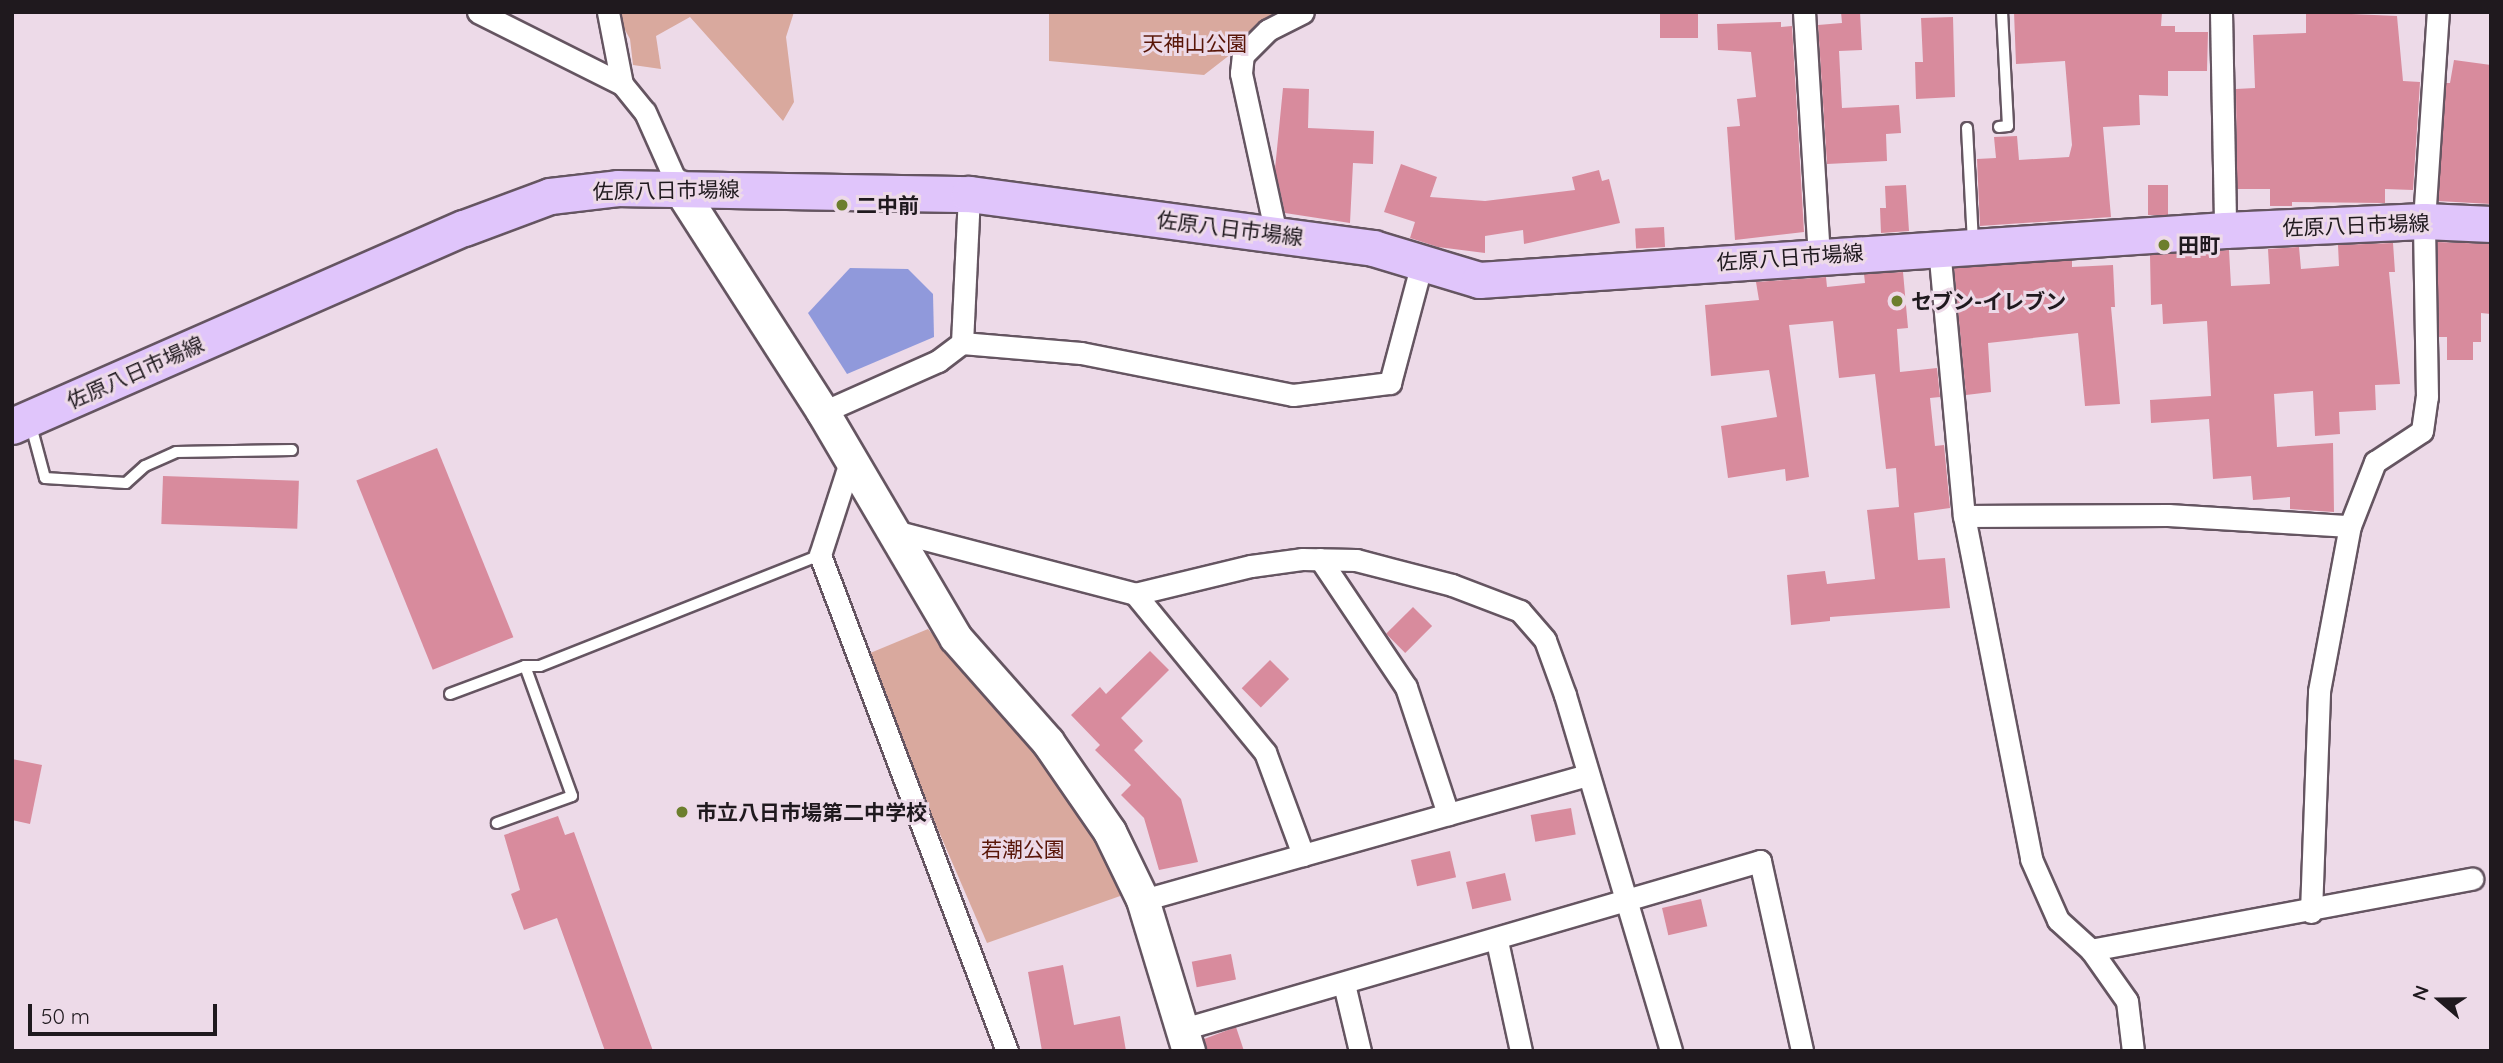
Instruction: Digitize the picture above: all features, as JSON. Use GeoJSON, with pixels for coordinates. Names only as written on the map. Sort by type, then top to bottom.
{"type":"FeatureCollection","features":[{"type":"Feature","properties":{"kind":"main road","name":"佐原八日市場線"},"geometry":{"type":"LineString","coordinates":[[21,423],[464,228],[550,196],[678,186],[969,194],[1373,248],[1479,280],[1819,254],[1973,246],[2185,224],[2225,230],[2424,221],[2491,224]]}},
{"type":"Feature","properties":{"kind":"street"},"geometry":{"type":"LineString","coordinates":[[478,12],[622,84],[645,112],[678,186],[823,412],[956,638],[1048,742],[1110,832],[1143,900],[1186,1040],[1344,984],[1497,941],[1760,861],[1802,1051]]}},
{"type":"Feature","properties":{"kind":"street"},"geometry":{"type":"LineString","coordinates":[[608,12],[622,84]]}},
{"type":"Feature","properties":{"kind":"street"},"geometry":{"type":"LineString","coordinates":[[1276,234],[1241,73],[1242,55],[1268,30],[1303,12]]}},
{"type":"Feature","properties":{"kind":"street"},"geometry":{"type":"LineString","coordinates":[[1804,12],[1819,254]]}},
{"type":"Feature","properties":{"kind":"street"},"geometry":{"type":"LineString","coordinates":[[2221,12],[2225,230]]}},
{"type":"Feature","properties":{"kind":"street"},"geometry":{"type":"LineString","coordinates":[[2311,912],[2319,691],[2350,526],[2375,462],[2422,431],[2427,397],[2424,221],[2438,12]]}},
{"type":"Feature","properties":{"kind":"street"},"geometry":{"type":"LineString","coordinates":[[962,343],[969,194]]}},
{"type":"Feature","properties":{"kind":"street"},"geometry":{"type":"LineString","coordinates":[[1939,248],[1964,516],[2031,859],[2058,920],[2091,950],[2127,1001],[2133,1051]]}},
{"type":"Feature","properties":{"kind":"street"},"geometry":{"type":"LineString","coordinates":[[823,412],[938,361],[962,343],[1081,353],[1293,395],[1391,383],[1422,263]]}},
{"type":"Feature","properties":{"kind":"street"},"geometry":{"type":"LineString","coordinates":[[850,462],[820,555],[1007,1051]]}},
{"type":"Feature","properties":{"kind":"street"},"geometry":{"type":"LineString","coordinates":[[1964,516],[2168,515],[2350,526]]}},
{"type":"Feature","properties":{"kind":"street"},"geometry":{"type":"LineString","coordinates":[[894,531],[1136,594],[1251,566],[1320,559],[1356,560],[1452,584],[1520,611],[1545,640],[1628,902],[1671,1051]]}},
{"type":"Feature","properties":{"kind":"street"},"geometry":{"type":"LineString","coordinates":[[1320,559],[1406,687],[1448,814]]}},
{"type":"Feature","properties":{"kind":"street"},"geometry":{"type":"LineString","coordinates":[[1136,594],[1265,752],[1303,855]]}},
{"type":"Feature","properties":{"kind":"street"},"geometry":{"type":"LineString","coordinates":[[1143,900],[1588,775]]}},
{"type":"Feature","properties":{"kind":"street"},"geometry":{"type":"LineString","coordinates":[[2091,950],[2311,912],[2472,879]]}},
{"type":"Feature","properties":{"kind":"street"},"geometry":{"type":"LineString","coordinates":[[1497,941],[1521,1051]]}},
{"type":"Feature","properties":{"kind":"street"},"geometry":{"type":"LineString","coordinates":[[1344,984],[1360,1051]]}},
{"type":"Feature","properties":{"kind":"lane"},"geometry":{"type":"LineString","coordinates":[[1998,127],[2008,126],[2002,12]]}},
{"type":"Feature","properties":{"kind":"lane"},"geometry":{"type":"LineString","coordinates":[[1967,128],[1973,246]]}},
{"type":"Feature","properties":{"kind":"lane"},"geometry":{"type":"LineString","coordinates":[[21,423],[45,478],[126,483],[145,466],[176,452],[292,450]]}},
{"type":"Feature","properties":{"kind":"lane"},"geometry":{"type":"LineString","coordinates":[[450,694],[525,666],[540,666],[820,555]]}},
{"type":"Feature","properties":{"kind":"lane"},"geometry":{"type":"LineString","coordinates":[[497,823],[572,796],[525,666]]}},
{"type":"Feature","properties":{"kind":"green space"},"geometry":{"type":"Polygon","coordinates":[[[615,12],[794,12],[786,37],[794,102],[783,121],[690,17],[656,36],[661,69],[633,65],[630,39],[615,12]]]}},
{"type":"Feature","properties":{"kind":"green space","name":"天神山公園"},"geometry":{"type":"Polygon","coordinates":[[[1049,12],[1294,12],[1267,26],[1204,75],[1049,61],[1049,12]]]}},
{"type":"Feature","properties":{"kind":"green space","name":"若潮公園"},"geometry":{"type":"Polygon","coordinates":[[[928,629],[1083,809],[1123,895],[987,943],[863,656],[928,629]]]}},
{"type":"Feature","properties":{"kind":"water"},"geometry":{"type":"Polygon","coordinates":[[[850,268],[908,269],[933,294],[934,337],[847,374],[808,313],[850,268]]]}},
{"type":"Feature","properties":{"kind":"building"},"geometry":{"type":"Polygon","coordinates":[[[1660,12],[1698,12],[1698,38],[1660,38],[1660,12]]]}},
{"type":"Feature","properties":{"kind":"building"},"geometry":{"type":"Polygon","coordinates":[[[1841,12],[1860,12],[1862,50],[1839,51],[1842,108],[1899,105],[1901,133],[1886,134],[1887,161],[1827,164],[1818,25],[1842,23],[1841,12]]]}},
{"type":"Feature","properties":{"kind":"building"},"geometry":{"type":"Polygon","coordinates":[[[2014,12],[2162,12],[2161,26],[2175,26],[2175,32],[2208,32],[2207,71],[2168,71],[2168,96],[2139,95],[2140,125],[2103,127],[2111,217],[1980,226],[1977,159],[1996,158],[1994,137],[2017,136],[2019,160],[2069,157],[2072,145],[2065,61],[2016,64],[2014,12]]]}},
{"type":"Feature","properties":{"kind":"building"},"geometry":{"type":"Polygon","coordinates":[[[2306,12],[2397,16],[2403,81],[2420,82],[2413,190],[2385,189],[2385,203],[2292,202],[2292,206],[2270,206],[2270,189],[2237,189],[2236,89],[2255,88],[2253,35],[2306,33],[2306,12]]]}},
{"type":"Feature","properties":{"kind":"building"},"geometry":{"type":"Polygon","coordinates":[[[1953,17],[1955,97],[1916,99],[1915,62],[1923,62],[1921,18],[1953,17]]]}},
{"type":"Feature","properties":{"kind":"building"},"geometry":{"type":"Polygon","coordinates":[[[1781,22],[1781,27],[1792,26],[1804,232],[1735,240],[1727,127],[1740,126],[1737,99],[1756,97],[1751,52],[1718,50],[1717,24],[1781,22]]]}},
{"type":"Feature","properties":{"kind":"building"},"geometry":{"type":"Polygon","coordinates":[[[2454,60],[2491,65],[2491,204],[2438,201],[2446,83],[2450,83],[2454,60]]]}},
{"type":"Feature","properties":{"kind":"building"},"geometry":{"type":"Polygon","coordinates":[[[1283,88],[1309,89],[1308,128],[1374,131],[1373,164],[1353,163],[1350,223],[1285,213],[1275,169],[1283,88]]]}},
{"type":"Feature","properties":{"kind":"building"},"geometry":{"type":"Polygon","coordinates":[[[1401,164],[1437,177],[1430,197],[1485,201],[1575,190],[1572,177],[1599,170],[1602,181],[1609,179],[1620,223],[1524,244],[1523,230],[1485,236],[1485,253],[1438,247],[1410,238],[1415,222],[1384,212],[1401,164]]]}},
{"type":"Feature","properties":{"kind":"building"},"geometry":{"type":"Polygon","coordinates":[[[1906,185],[1909,231],[1881,233],[1880,208],[1886,208],[1885,186],[1906,185]]]}},
{"type":"Feature","properties":{"kind":"building"},"geometry":{"type":"Polygon","coordinates":[[[2148,185],[2168,185],[2168,215],[2148,215],[2148,185]]]}},
{"type":"Feature","properties":{"kind":"building"},"geometry":{"type":"Polygon","coordinates":[[[1664,227],[1665,247],[1636,248],[1635,229],[1664,227]]]}},
{"type":"Feature","properties":{"kind":"building"},"geometry":{"type":"Polygon","coordinates":[[[2437,242],[2491,244],[2491,314],[2481,313],[2481,342],[2473,342],[2473,360],[2447,360],[2447,337],[2439,337],[2437,242]]]}},
{"type":"Feature","properties":{"kind":"building"},"geometry":{"type":"Polygon","coordinates":[[[2393,243],[2395,272],[2389,272],[2400,384],[2375,385],[2376,410],[2339,412],[2340,434],[2315,436],[2313,391],[2274,394],[2277,447],[2333,443],[2334,512],[2290,509],[2290,497],[2253,500],[2251,476],[2213,479],[2209,419],[2151,423],[2150,400],[2211,396],[2207,321],[2163,324],[2162,304],[2151,305],[2150,255],[2229,250],[2231,286],[2270,284],[2268,249],[2299,247],[2301,269],[2339,266],[2338,245],[2393,243]]]}},
{"type":"Feature","properties":{"kind":"building"},"geometry":{"type":"Polygon","coordinates":[[[2072,260],[2072,267],[2113,265],[2115,307],[2111,307],[2120,404],[2085,406],[2078,333],[1988,343],[1991,392],[1966,395],[1954,268],[2072,260]]]}},
{"type":"Feature","properties":{"kind":"building"},"geometry":{"type":"Polygon","coordinates":[[[1903,272],[1908,328],[1897,329],[1900,372],[1937,368],[1940,397],[1930,398],[1935,446],[1944,445],[1950,508],[1914,513],[1918,560],[1945,558],[1950,608],[1830,617],[1830,621],[1791,625],[1787,575],[1825,571],[1827,584],[1875,579],[1867,510],[1899,507],[1896,468],[1886,469],[1875,374],[1839,378],[1833,321],[1789,325],[1809,477],[1786,481],[1785,469],[1728,478],[1721,426],[1777,417],[1769,370],[1711,376],[1705,305],[1759,300],[1756,282],[1826,277],[1827,287],[1865,283],[1864,274],[1903,272]]]}},
{"type":"Feature","properties":{"kind":"building"},"geometry":{"type":"Polygon","coordinates":[[[437,448],[513,637],[433,670],[356,481],[437,448]]]}},
{"type":"Feature","properties":{"kind":"building"},"geometry":{"type":"Polygon","coordinates":[[[163,476],[299,481],[297,529],[161,524],[163,476]]]}},
{"type":"Feature","properties":{"kind":"building"},"geometry":{"type":"Polygon","coordinates":[[[1413,607],[1432,626],[1405,653],[1386,634],[1413,607]]]}},
{"type":"Feature","properties":{"kind":"building"},"geometry":{"type":"Polygon","coordinates":[[[1150,651],[1169,670],[1121,718],[1143,741],[1134,750],[1181,799],[1198,862],[1159,870],[1144,818],[1121,795],[1131,785],[1095,750],[1100,745],[1071,715],[1100,687],[1106,694],[1150,651]]]}},
{"type":"Feature","properties":{"kind":"building"},"geometry":{"type":"Polygon","coordinates":[[[1270,660],[1289,679],[1261,707],[1242,688],[1270,660]]]}},
{"type":"Feature","properties":{"kind":"building"},"geometry":{"type":"Polygon","coordinates":[[[12,759],[42,765],[30,824],[12,820],[12,759]]]}},
{"type":"Feature","properties":{"kind":"building"},"geometry":{"type":"Polygon","coordinates":[[[1571,808],[1576,835],[1535,842],[1531,815],[1571,808]]]}},
{"type":"Feature","properties":{"kind":"building"},"geometry":{"type":"Polygon","coordinates":[[[558,816],[565,835],[574,832],[653,1051],[605,1051],[557,918],[524,930],[511,894],[520,890],[504,835],[558,816]]]}},
{"type":"Feature","properties":{"kind":"building"},"geometry":{"type":"Polygon","coordinates":[[[1450,851],[1456,877],[1417,886],[1411,860],[1450,851]]]}},
{"type":"Feature","properties":{"kind":"building"},"geometry":{"type":"Polygon","coordinates":[[[1505,873],[1511,900],[1472,909],[1466,882],[1505,873]]]}},
{"type":"Feature","properties":{"kind":"building"},"geometry":{"type":"Polygon","coordinates":[[[1701,899],[1707,926],[1668,935],[1662,908],[1701,899]]]}},
{"type":"Feature","properties":{"kind":"building"},"geometry":{"type":"Polygon","coordinates":[[[1231,954],[1236,980],[1197,987],[1192,962],[1231,954]]]}},
{"type":"Feature","properties":{"kind":"building"},"geometry":{"type":"Polygon","coordinates":[[[1063,965],[1074,1025],[1120,1016],[1126,1051],[1042,1051],[1028,972],[1063,965]]]}},
{"type":"Feature","properties":{"kind":"building"},"geometry":{"type":"Polygon","coordinates":[[[1236,1027],[1244,1051],[1207,1051],[1204,1039],[1236,1027]]]}},
{"type":"Feature","properties":{"kind":"place","name":"二中前"},"geometry":{"type":"Point","coordinates":[842,205]}},
{"type":"Feature","properties":{"kind":"place","name":"田町"},"geometry":{"type":"Point","coordinates":[2164,245]}},
{"type":"Feature","properties":{"kind":"place","name":"セブン-イレブン"},"geometry":{"type":"Point","coordinates":[1897,301]}},
{"type":"Feature","properties":{"kind":"place","name":"市立八日市場第二中学校"},"geometry":{"type":"Point","coordinates":[682,812]}}]}
